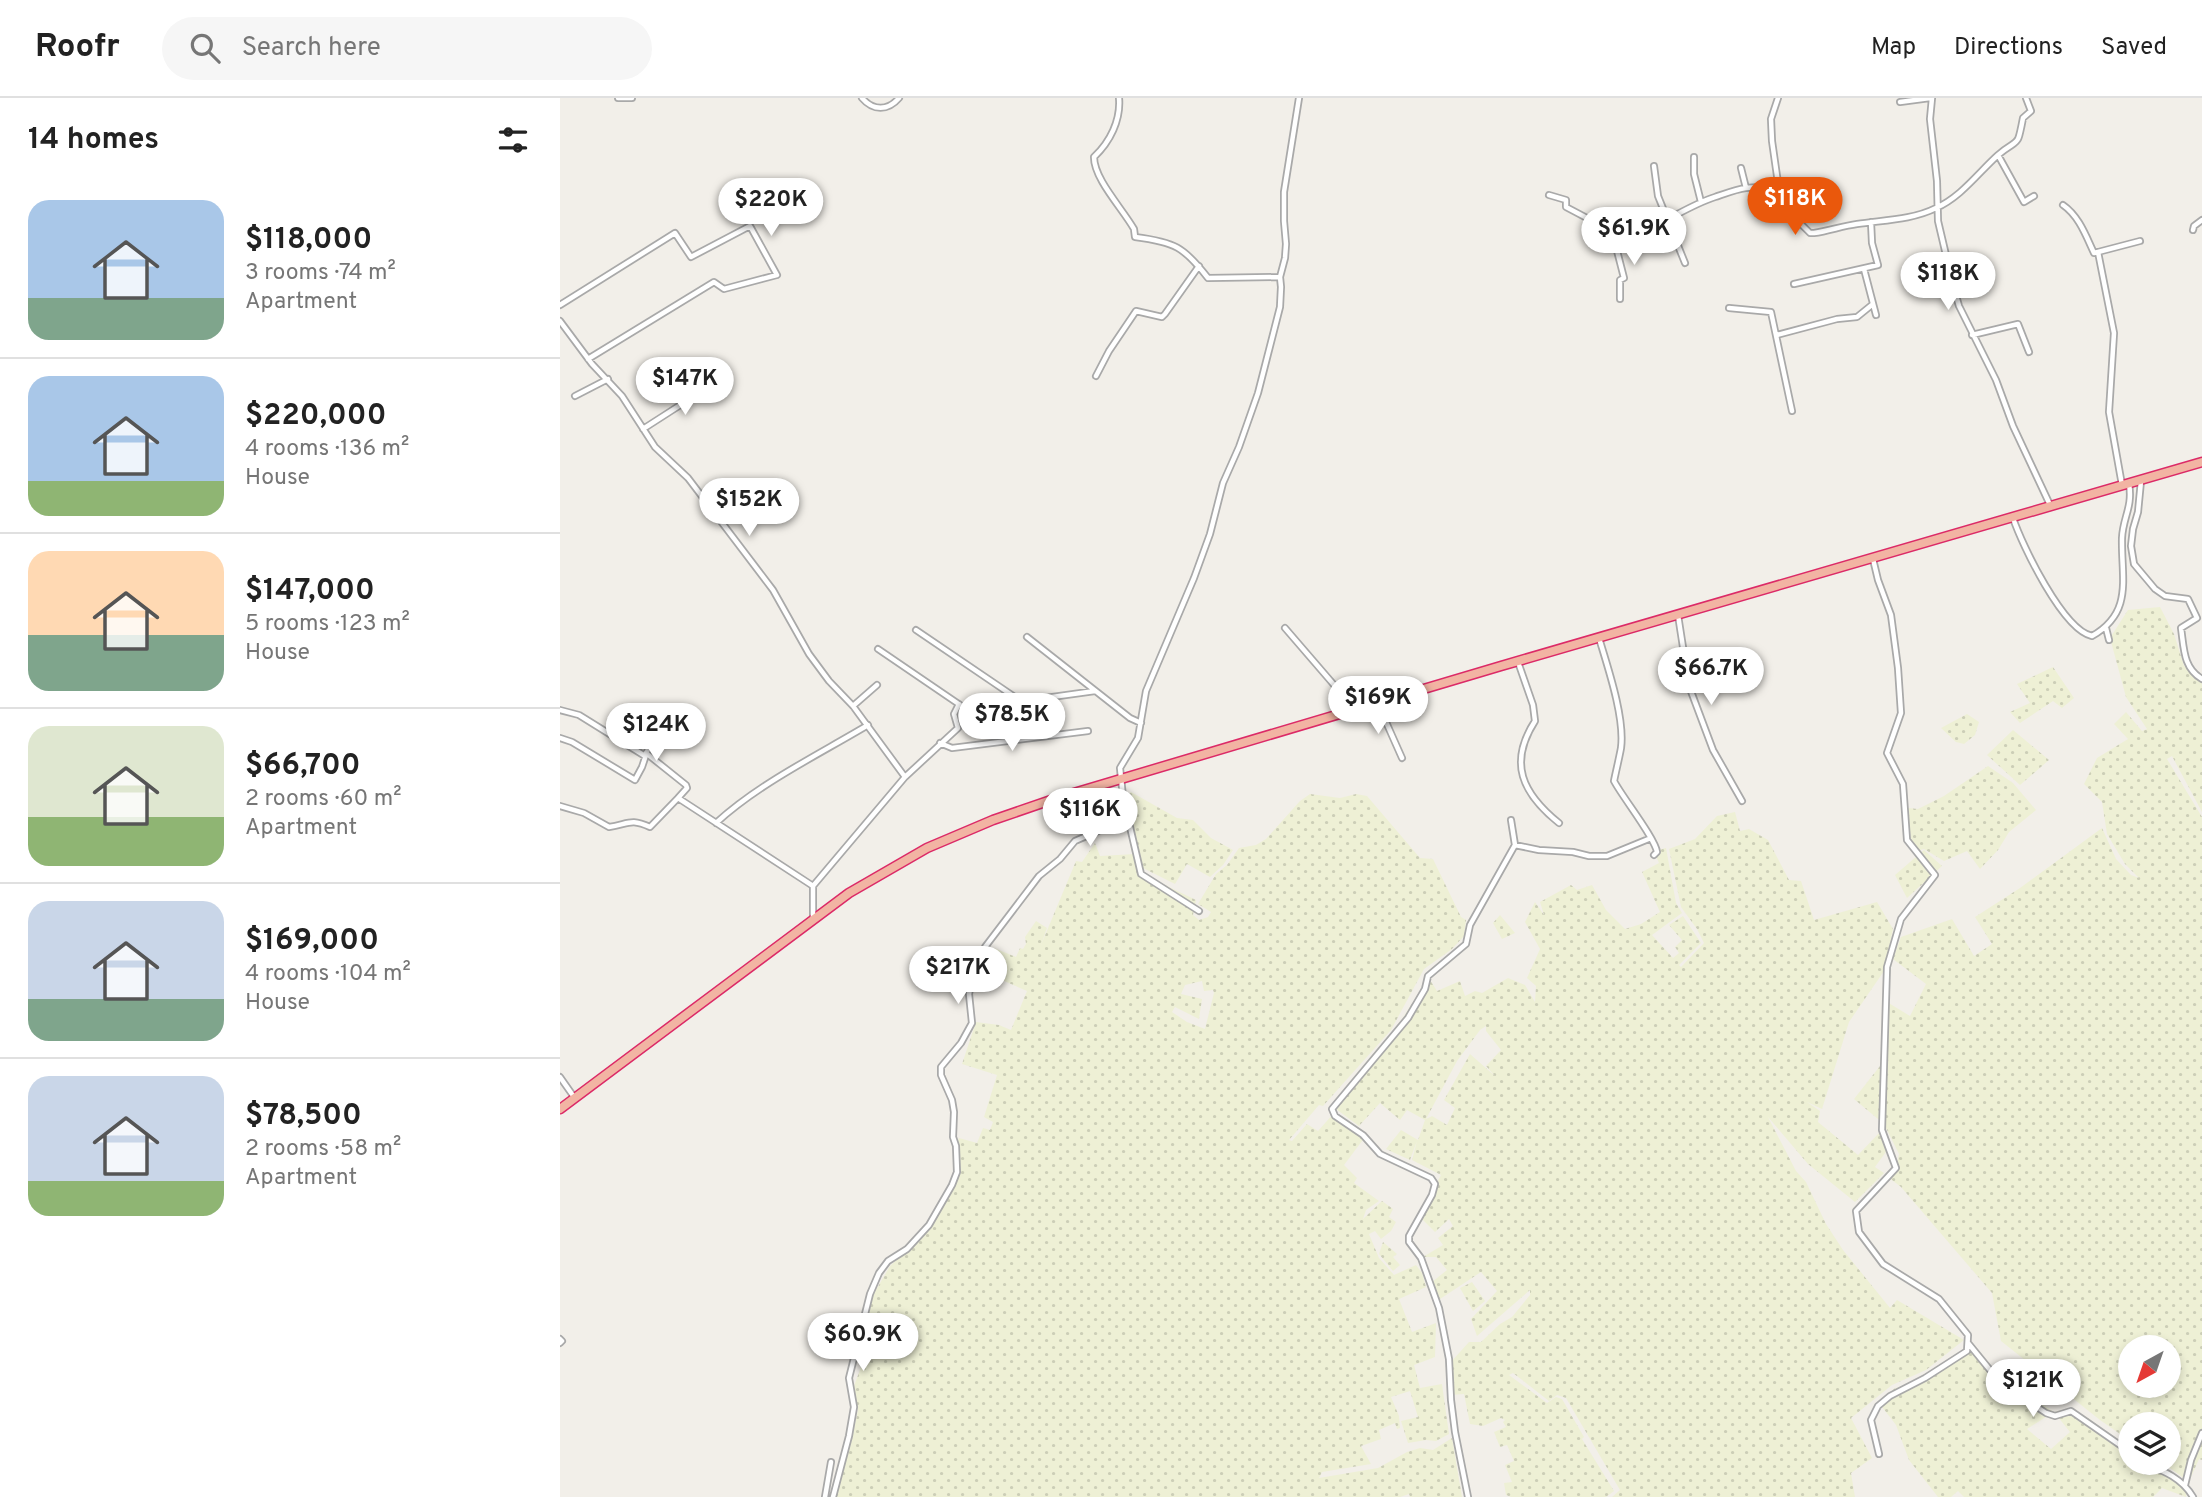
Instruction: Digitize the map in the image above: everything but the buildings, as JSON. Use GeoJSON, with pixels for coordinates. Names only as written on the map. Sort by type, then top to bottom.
{"type":"FeatureCollection","features":[{"type":"Feature","properties":{"kind":"highway"},"geometry":{"type":"LineString","coordinates":[[560,1109],[813,918],[887,869],[927,848],[993,820],[1599,637],[2202,462]]}},
{"type":"Feature","properties":{"kind":"street"},"geometry":{"type":"LineString","coordinates":[[618,98],[632,98]]}},
{"type":"Feature","properties":{"kind":"street"},"geometry":{"type":"LineString","coordinates":[[863,98],[869,105],[879,108],[891,106],[899,98]]}},
{"type":"Feature","properties":{"kind":"street"},"geometry":{"type":"LineString","coordinates":[[1119,98],[1114,129],[1104,147],[1094,157],[1094,165],[1099,177],[1125,212],[1135,237],[1157,240],[1179,248],[1190,255],[1208,278],[1280,276]]}},
{"type":"Feature","properties":{"kind":"street"},"geometry":{"type":"LineString","coordinates":[[1199,911],[1142,874],[1123,797],[1121,764],[1138,738],[1146,691],[1194,578],[1210,534],[1223,483],[1240,447],[1258,393],[1280,307],[1280,276],[1286,244],[1284,192],[1299,98]]}},
{"type":"Feature","properties":{"kind":"street"},"geometry":{"type":"LineString","coordinates":[[1778,98],[1771,119],[1771,135],[1779,184],[1796,219],[1810,233],[1901,218],[1937,208],[1972,181],[1998,155],[2015,145],[2019,139],[2023,118],[2031,111],[2026,98]]}},
{"type":"Feature","properties":{"kind":"street"},"geometry":{"type":"LineString","coordinates":[[1900,102],[1931,98],[1930,119],[1937,181],[1937,208],[1954,289],[2050,507]]}},
{"type":"Feature","properties":{"kind":"street"},"geometry":{"type":"LineString","coordinates":[[1998,155],[2024,202],[2034,196]]}},
{"type":"Feature","properties":{"kind":"street"},"geometry":{"type":"LineString","coordinates":[[1694,157],[1701,202]]}},
{"type":"Feature","properties":{"kind":"street"},"geometry":{"type":"LineString","coordinates":[[1654,166],[1658,196],[1685,263]]}},
{"type":"Feature","properties":{"kind":"street"},"geometry":{"type":"LineString","coordinates":[[1741,168],[1746,188]]}},
{"type":"Feature","properties":{"kind":"street"},"geometry":{"type":"LineString","coordinates":[[1549,195],[1566,200],[1566,207],[1602,226],[1602,237],[1614,239],[1632,237],[1701,202],[1746,188],[1758,189],[1779,184]]}},
{"type":"Feature","properties":{"kind":"street"},"geometry":{"type":"LineString","coordinates":[[2063,205],[2070,209],[2081,225],[2094,253],[2140,241]]}},
{"type":"Feature","properties":{"kind":"street"},"geometry":{"type":"LineString","coordinates":[[2193,230],[2202,220]]}},
{"type":"Feature","properties":{"kind":"street"},"geometry":{"type":"LineString","coordinates":[[1794,284],[1878,265],[1872,243],[1871,222]]}},
{"type":"Feature","properties":{"kind":"street"},"geometry":{"type":"LineString","coordinates":[[560,305],[675,233],[691,257],[750,226],[777,275],[724,289],[714,282],[588,359]]}},
{"type":"Feature","properties":{"kind":"street"},"geometry":{"type":"LineString","coordinates":[[1614,239],[1624,278],[1620,280],[1620,299]]}},
{"type":"Feature","properties":{"kind":"street"},"geometry":{"type":"LineString","coordinates":[[2013,518],[2037,572],[2075,625],[2083,634],[2092,636],[2106,628],[2123,598],[2122,538],[2131,499],[2125,485],[2109,412],[2114,333],[2098,252]]}},
{"type":"Feature","properties":{"kind":"street"},"geometry":{"type":"LineString","coordinates":[[1096,376],[1136,311],[1161,317],[1199,267]]}},
{"type":"Feature","properties":{"kind":"street"},"geometry":{"type":"LineString","coordinates":[[1864,268],[1876,315]]}},
{"type":"Feature","properties":{"kind":"street"},"geometry":{"type":"LineString","coordinates":[[1777,335],[1837,319],[1857,317],[1873,304]]}},
{"type":"Feature","properties":{"kind":"street"},"geometry":{"type":"LineString","coordinates":[[1729,308],[1770,310],[1792,411]]}},
{"type":"Feature","properties":{"kind":"street"},"geometry":{"type":"LineString","coordinates":[[560,321],[588,359],[622,396],[660,452],[688,478],[766,580],[808,654],[868,725],[905,777]]}},
{"type":"Feature","properties":{"kind":"street"},"geometry":{"type":"LineString","coordinates":[[1972,335],[2018,324],[2029,352]]}},
{"type":"Feature","properties":{"kind":"street"},"geometry":{"type":"LineString","coordinates":[[575,396],[608,379]]}},
{"type":"Feature","properties":{"kind":"street"},"geometry":{"type":"LineString","coordinates":[[643,429],[713,384]]}},
{"type":"Feature","properties":{"kind":"street"},"geometry":{"type":"LineString","coordinates":[[2141,481],[2131,546],[2134,564],[2155,589],[2165,596],[2188,599],[2197,618],[2181,628],[2185,655],[2191,673],[2202,680]]}},
{"type":"Feature","properties":{"kind":"street"},"geometry":{"type":"LineString","coordinates":[[1873,558],[1891,615],[1898,668],[1901,713],[1887,753],[1903,784],[1907,840],[1936,875],[1901,919],[1887,967],[1882,1130],[1896,1168],[1856,1211],[1858,1232],[1883,1264],[1939,1299],[1968,1335],[1967,1351],[1925,1378],[1890,1396],[1878,1406],[1871,1420],[1879,1454]]}},
{"type":"Feature","properties":{"kind":"street"},"geometry":{"type":"LineString","coordinates":[[1678,614],[1689,686],[1713,750],[1742,801]]}},
{"type":"Feature","properties":{"kind":"street"},"geometry":{"type":"LineString","coordinates":[[1285,628],[1341,693],[1346,712]]}},
{"type":"Feature","properties":{"kind":"street"},"geometry":{"type":"LineString","coordinates":[[2106,628],[2109,639]]}},
{"type":"Feature","properties":{"kind":"street"},"geometry":{"type":"LineString","coordinates":[[916,630],[1024,702]]}},
{"type":"Feature","properties":{"kind":"street"},"geometry":{"type":"LineString","coordinates":[[1027,637],[1130,718],[1141,723]]}},
{"type":"Feature","properties":{"kind":"street"},"geometry":{"type":"LineString","coordinates":[[1599,637],[1615,694],[1620,732],[1621,747],[1614,781],[1657,847],[1654,855]]}},
{"type":"Feature","properties":{"kind":"street"},"geometry":{"type":"LineString","coordinates":[[878,649],[967,709],[1095,691]]}},
{"type":"Feature","properties":{"kind":"street"},"geometry":{"type":"LineString","coordinates":[[1518,661],[1533,705],[1535,721],[1524,737],[1521,773],[1534,799],[1559,823]]}},
{"type":"Feature","properties":{"kind":"street"},"geometry":{"type":"LineString","coordinates":[[853,706],[877,685]]}},
{"type":"Feature","properties":{"kind":"street"},"geometry":{"type":"LineString","coordinates":[[1377,703],[1402,758]]}},
{"type":"Feature","properties":{"kind":"street"},"geometry":{"type":"LineString","coordinates":[[813,918],[813,886],[905,777],[958,728],[954,714],[959,704]]}},
{"type":"Feature","properties":{"kind":"street"},"geometry":{"type":"LineString","coordinates":[[560,710],[579,715],[645,755],[687,788],[650,827],[633,821],[609,827],[584,813],[560,806]]}},
{"type":"Feature","properties":{"kind":"street"},"geometry":{"type":"LineString","coordinates":[[715,823],[765,786],[868,725]]}},
{"type":"Feature","properties":{"kind":"street"},"geometry":{"type":"LineString","coordinates":[[940,743],[952,748],[1088,731]]}},
{"type":"Feature","properties":{"kind":"street"},"geometry":{"type":"LineString","coordinates":[[560,738],[572,742],[635,780],[653,734]]}},
{"type":"Feature","properties":{"kind":"street"},"geometry":{"type":"LineString","coordinates":[[833,1497],[853,1408],[849,1378],[870,1294],[879,1273],[888,1261],[907,1249],[929,1225],[957,1172],[953,1137],[954,1112],[941,1075],[941,1067],[961,1043],[972,1023],[969,994],[973,974],[985,947],[1039,876],[1060,859],[1075,841],[1098,831],[1114,801],[1123,797]]}},
{"type":"Feature","properties":{"kind":"street"},"geometry":{"type":"LineString","coordinates":[[678,798],[813,886]]}},
{"type":"Feature","properties":{"kind":"street"},"geometry":{"type":"LineString","coordinates":[[1468,1497],[1452,1411],[1449,1360],[1439,1308],[1421,1258],[1409,1242],[1409,1236],[1432,1195],[1435,1184],[1430,1178],[1380,1154],[1363,1135],[1335,1116],[1332,1110],[1408,1018],[1425,989],[1428,976],[1466,944],[1470,925],[1514,845],[1511,820]]}},
{"type":"Feature","properties":{"kind":"street"},"geometry":{"type":"LineString","coordinates":[[1514,845],[1607,856],[1651,838]]}},
{"type":"Feature","properties":{"kind":"street"},"geometry":{"type":"LineString","coordinates":[[560,1077],[575,1098]]}},
{"type":"Feature","properties":{"kind":"street"},"geometry":{"type":"LineString","coordinates":[[1968,1342],[1990,1370],[2010,1389],[2046,1413],[2055,1416],[2071,1412],[2118,1444]]}},
{"type":"Feature","properties":{"kind":"street"},"geometry":{"type":"LineString","coordinates":[[2185,1485],[2202,1433]]}},
{"type":"Feature","properties":{"kind":"street"},"geometry":{"type":"LineString","coordinates":[[825,1497],[831,1462]]}},
{"type":"Feature","properties":{"kind":"street"},"geometry":{"type":"LineString","coordinates":[[2170,1475],[2185,1485],[2193,1497]]}},
{"type":"Feature","properties":{"kind":"green space"},"geometry":{"type":"Polygon","coordinates":[[[2160,607],[2174,634],[2184,666],[2202,678],[2202,812],[2172,756],[2167,759],[2202,817],[2202,1460],[2199,1459],[2188,1484],[2180,1475],[2181,1412],[2118,1412],[2118,1433],[2001,1341],[1992,1293],[1901,1187],[1888,1177],[1896,1168],[1899,1154],[1884,1124],[1854,1099],[1880,1066],[1887,1002],[1910,1016],[1926,984],[1893,959],[1901,937],[1952,919],[1974,956],[1992,944],[1975,917],[2102,828],[2116,859],[2131,875],[2139,878],[2125,864],[2107,834],[2102,802],[2084,784],[2097,758],[2128,739],[2114,724],[2126,712],[2142,731],[2147,729],[2126,697],[2110,638],[2128,610],[2160,607]]]}},
{"type":"Feature","properties":{"kind":"green space"},"geometry":{"type":"Polygon","coordinates":[[[2053,667],[2074,698],[2062,708],[2053,701],[2020,723],[2010,712],[2030,703],[2017,684],[2053,667]]]}},
{"type":"Feature","properties":{"kind":"green space"},"geometry":{"type":"Polygon","coordinates":[[[1967,714],[1979,722],[1975,735],[1964,744],[1956,742],[1941,728],[1967,714]]]}},
{"type":"Feature","properties":{"kind":"green space"},"geometry":{"type":"Polygon","coordinates":[[[2013,730],[2049,760],[2020,785],[1987,755],[2013,730]]]}},
{"type":"Feature","properties":{"kind":"green space"},"geometry":{"type":"Polygon","coordinates":[[[1988,766],[2013,783],[2036,810],[2009,832],[1998,850],[1980,869],[1967,851],[1944,861],[1911,843],[1908,808],[1918,809],[1944,796],[1988,766]]]}},
{"type":"Feature","properties":{"kind":"green space"},"geometry":{"type":"Polygon","coordinates":[[[1131,792],[1177,818],[1193,820],[1211,838],[1233,850],[1223,865],[1210,877],[1187,864],[1175,884],[1143,868],[1125,798],[1131,792]]]}},
{"type":"Feature","properties":{"kind":"green space"},"geometry":{"type":"Polygon","coordinates":[[[1310,794],[1340,798],[1356,794],[1367,796],[1420,858],[1433,859],[1461,917],[1466,920],[1464,936],[1452,949],[1424,969],[1391,1030],[1289,1140],[1292,1141],[1307,1124],[1318,1131],[1334,1113],[1355,1126],[1365,1137],[1344,1165],[1357,1178],[1354,1183],[1379,1201],[1366,1210],[1363,1219],[1382,1201],[1393,1209],[1389,1217],[1396,1222],[1391,1231],[1381,1239],[1375,1231],[1369,1234],[1379,1258],[1394,1275],[1416,1265],[1422,1273],[1426,1287],[1399,1299],[1412,1332],[1436,1323],[1435,1357],[1414,1365],[1420,1388],[1442,1384],[1449,1434],[1436,1441],[1408,1443],[1401,1421],[1418,1417],[1410,1391],[1391,1397],[1399,1416],[1400,1428],[1397,1429],[1395,1423],[1379,1430],[1381,1439],[1361,1446],[1371,1464],[1322,1472],[1319,1478],[1378,1468],[1407,1452],[1420,1448],[1433,1450],[1452,1438],[1462,1497],[1410,1497],[1409,1494],[1400,1497],[834,1497],[858,1410],[854,1386],[861,1367],[863,1334],[872,1297],[890,1266],[930,1228],[950,1195],[960,1172],[956,1146],[959,1138],[977,1143],[983,1128],[990,1130],[993,1122],[984,1117],[997,1075],[962,1064],[976,1022],[999,1025],[1011,1030],[1027,991],[995,977],[998,969],[986,965],[994,948],[1016,957],[1020,948],[1023,949],[1026,944],[1025,937],[1036,921],[1047,928],[1041,945],[1076,861],[1082,862],[1095,843],[1100,856],[1135,854],[1142,874],[1196,900],[1193,915],[1199,920],[1208,917],[1211,912],[1198,904],[1216,874],[1227,865],[1239,848],[1256,845],[1266,839],[1300,801],[1310,794]],[[1202,981],[1185,985],[1181,994],[1202,999],[1199,1019],[1175,1007],[1172,1012],[1205,1029],[1214,993],[1213,990],[1204,991],[1202,981]]]}},
{"type":"Feature","properties":{"kind":"green space"},"geometry":{"type":"Polygon","coordinates":[[[1735,812],[1740,831],[1749,829],[1768,840],[1789,880],[1801,881],[1814,920],[1877,902],[1893,929],[1884,971],[1849,1022],[1822,1109],[1807,1102],[1820,1111],[1818,1122],[1858,1155],[1880,1132],[1888,1149],[1875,1167],[1884,1173],[1855,1202],[1808,1164],[1768,1117],[1796,1171],[1806,1182],[1826,1224],[1843,1250],[1890,1308],[1897,1300],[1964,1340],[1926,1370],[1892,1385],[1851,1418],[1872,1458],[1851,1473],[1855,1497],[1612,1497],[1620,1490],[1566,1398],[1557,1395],[1549,1401],[1513,1373],[1509,1375],[1547,1403],[1556,1397],[1562,1399],[1584,1437],[1582,1439],[1614,1491],[1606,1497],[1511,1497],[1506,1495],[1504,1483],[1512,1482],[1505,1465],[1514,1461],[1507,1445],[1500,1447],[1494,1432],[1506,1427],[1503,1422],[1505,1420],[1501,1418],[1483,1426],[1470,1424],[1464,1394],[1451,1395],[1450,1363],[1469,1342],[1481,1342],[1512,1317],[1530,1295],[1530,1290],[1477,1336],[1471,1319],[1497,1291],[1481,1272],[1440,1299],[1432,1282],[1447,1270],[1436,1257],[1423,1257],[1443,1245],[1438,1238],[1453,1226],[1449,1219],[1435,1232],[1419,1216],[1441,1175],[1412,1160],[1417,1141],[1410,1160],[1386,1149],[1401,1130],[1418,1140],[1425,1120],[1407,1110],[1400,1120],[1380,1103],[1359,1126],[1336,1109],[1334,1102],[1354,1082],[1395,1030],[1430,980],[1437,991],[1460,981],[1465,996],[1475,991],[1482,993],[1508,978],[1525,985],[1535,1002],[1536,986],[1527,978],[1540,949],[1525,922],[1535,902],[1544,915],[1540,902],[1571,885],[1577,890],[1592,885],[1606,910],[1625,929],[1641,924],[1660,912],[1642,872],[1659,863],[1654,851],[1666,848],[1676,903],[1682,913],[1652,935],[1673,958],[1679,953],[1675,947],[1682,940],[1669,925],[1683,916],[1701,943],[1679,965],[1681,967],[1704,943],[1681,907],[1669,849],[1695,839],[1717,816],[1735,812]],[[1486,1026],[1480,1030],[1457,1061],[1426,1119],[1432,1116],[1447,1125],[1455,1108],[1444,1100],[1470,1054],[1495,1076],[1486,1066],[1501,1050],[1486,1031],[1486,1026]]]}},
{"type":"Feature","properties":{"kind":"green space"},"geometry":{"type":"Polygon","coordinates":[[[1924,850],[1942,866],[1907,898],[1895,875],[1924,850]]]}},
{"type":"Feature","properties":{"kind":"green space"},"geometry":{"type":"Polygon","coordinates":[[[1500,915],[1515,933],[1502,939],[1493,923],[1500,915]]]}},
{"type":"Feature","properties":{"kind":"green space"},"geometry":{"type":"Polygon","coordinates":[[[1383,1242],[1397,1254],[1393,1257],[1400,1265],[1393,1271],[1379,1254],[1383,1242]]]}},
{"type":"Feature","properties":{"kind":"green space"},"geometry":{"type":"Polygon","coordinates":[[[1472,1282],[1485,1301],[1473,1311],[1460,1288],[1472,1282]]]}},
{"type":"Feature","properties":{"kind":"green space"},"geometry":{"type":"Polygon","coordinates":[[[1969,1346],[2004,1379],[2054,1412],[2070,1408],[2118,1441],[2118,1475],[2175,1475],[2187,1484],[2186,1497],[2162,1488],[2153,1497],[1964,1497],[1958,1491],[1951,1497],[1938,1497],[1909,1460],[1896,1425],[1879,1403],[1895,1388],[1908,1386],[1969,1346]],[[2054,1412],[2027,1429],[2051,1449],[2070,1432],[2054,1412]]]}}]}
